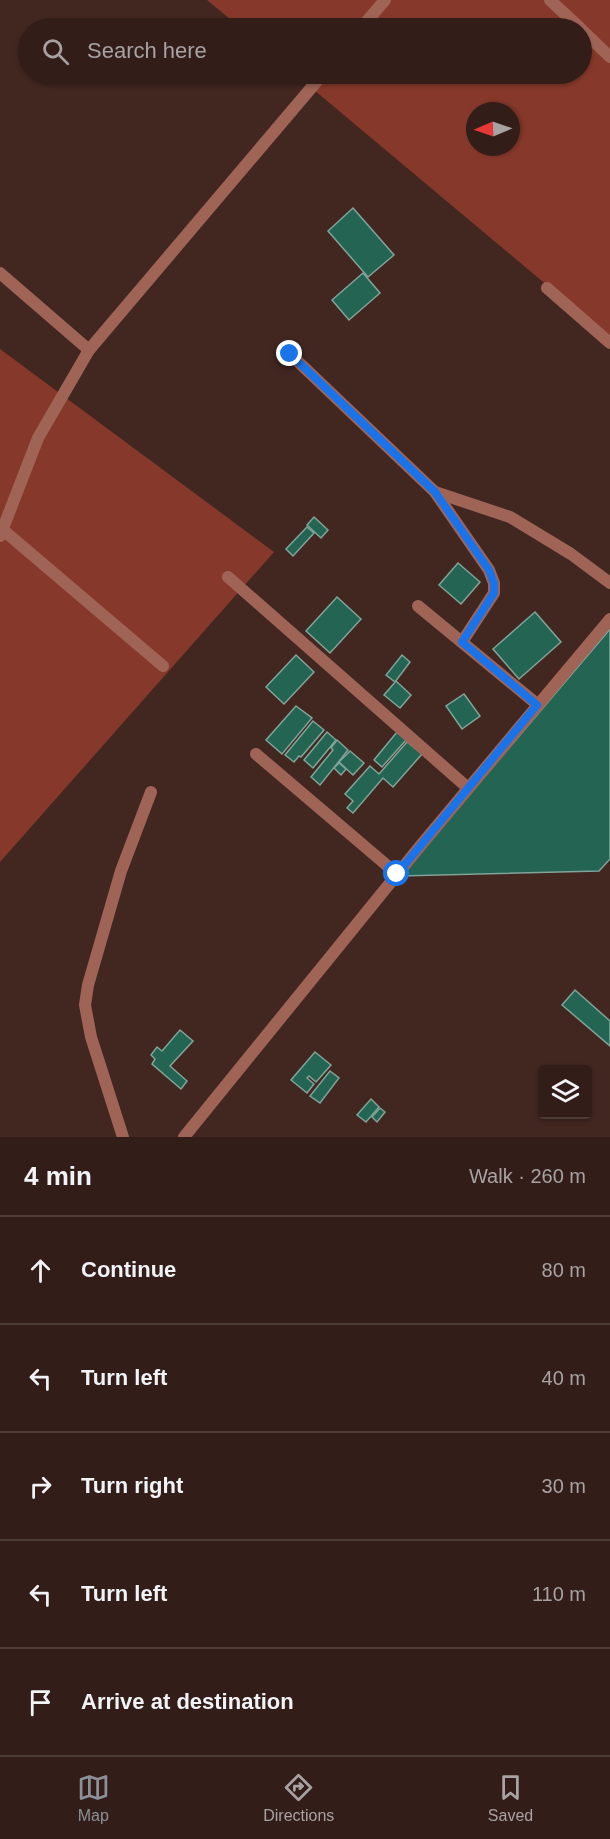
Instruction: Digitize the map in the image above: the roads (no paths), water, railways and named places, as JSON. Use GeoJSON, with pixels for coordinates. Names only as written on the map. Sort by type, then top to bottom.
{"type":"FeatureCollection","features":[{"type":"Feature","properties":{"kind":"street"},"geometry":{"type":"LineString","coordinates":[[370,18],[385,0]]}},
{"type":"Feature","properties":{"kind":"street"},"geometry":{"type":"LineString","coordinates":[[550,0],[569,18]]}},
{"type":"Feature","properties":{"kind":"street"},"geometry":{"type":"LineString","coordinates":[[592,40],[610,57]]}},
{"type":"Feature","properties":{"kind":"street"},"geometry":{"type":"LineString","coordinates":[[163,666],[1,532],[38,438],[89,350],[315,84]]}},
{"type":"Feature","properties":{"kind":"street"},"geometry":{"type":"LineString","coordinates":[[0,273],[89,350]]}},
{"type":"Feature","properties":{"kind":"street"},"geometry":{"type":"LineString","coordinates":[[547,288],[610,343]]}},
{"type":"Feature","properties":{"kind":"street"},"geometry":{"type":"LineString","coordinates":[[290,354],[435,492],[489,570],[494,583],[494,593],[462,642]]}},
{"type":"Feature","properties":{"kind":"street"},"geometry":{"type":"LineString","coordinates":[[435,492],[510,517],[571,554],[610,583]]}},
{"type":"Feature","properties":{"kind":"street"},"geometry":{"type":"LineString","coordinates":[[228,577],[468,788]]}},
{"type":"Feature","properties":{"kind":"street"},"geometry":{"type":"LineString","coordinates":[[418,606],[537,705]]}},
{"type":"Feature","properties":{"kind":"street"},"geometry":{"type":"LineString","coordinates":[[184,1137],[397,874],[610,619]]}},
{"type":"Feature","properties":{"kind":"street"},"geometry":{"type":"LineString","coordinates":[[256,754],[397,874]]}},
{"type":"Feature","properties":{"kind":"street"},"geometry":{"type":"LineString","coordinates":[[123,1137],[91,1037],[86,1005],[88,985],[121,871],[151,792]]}}]}
